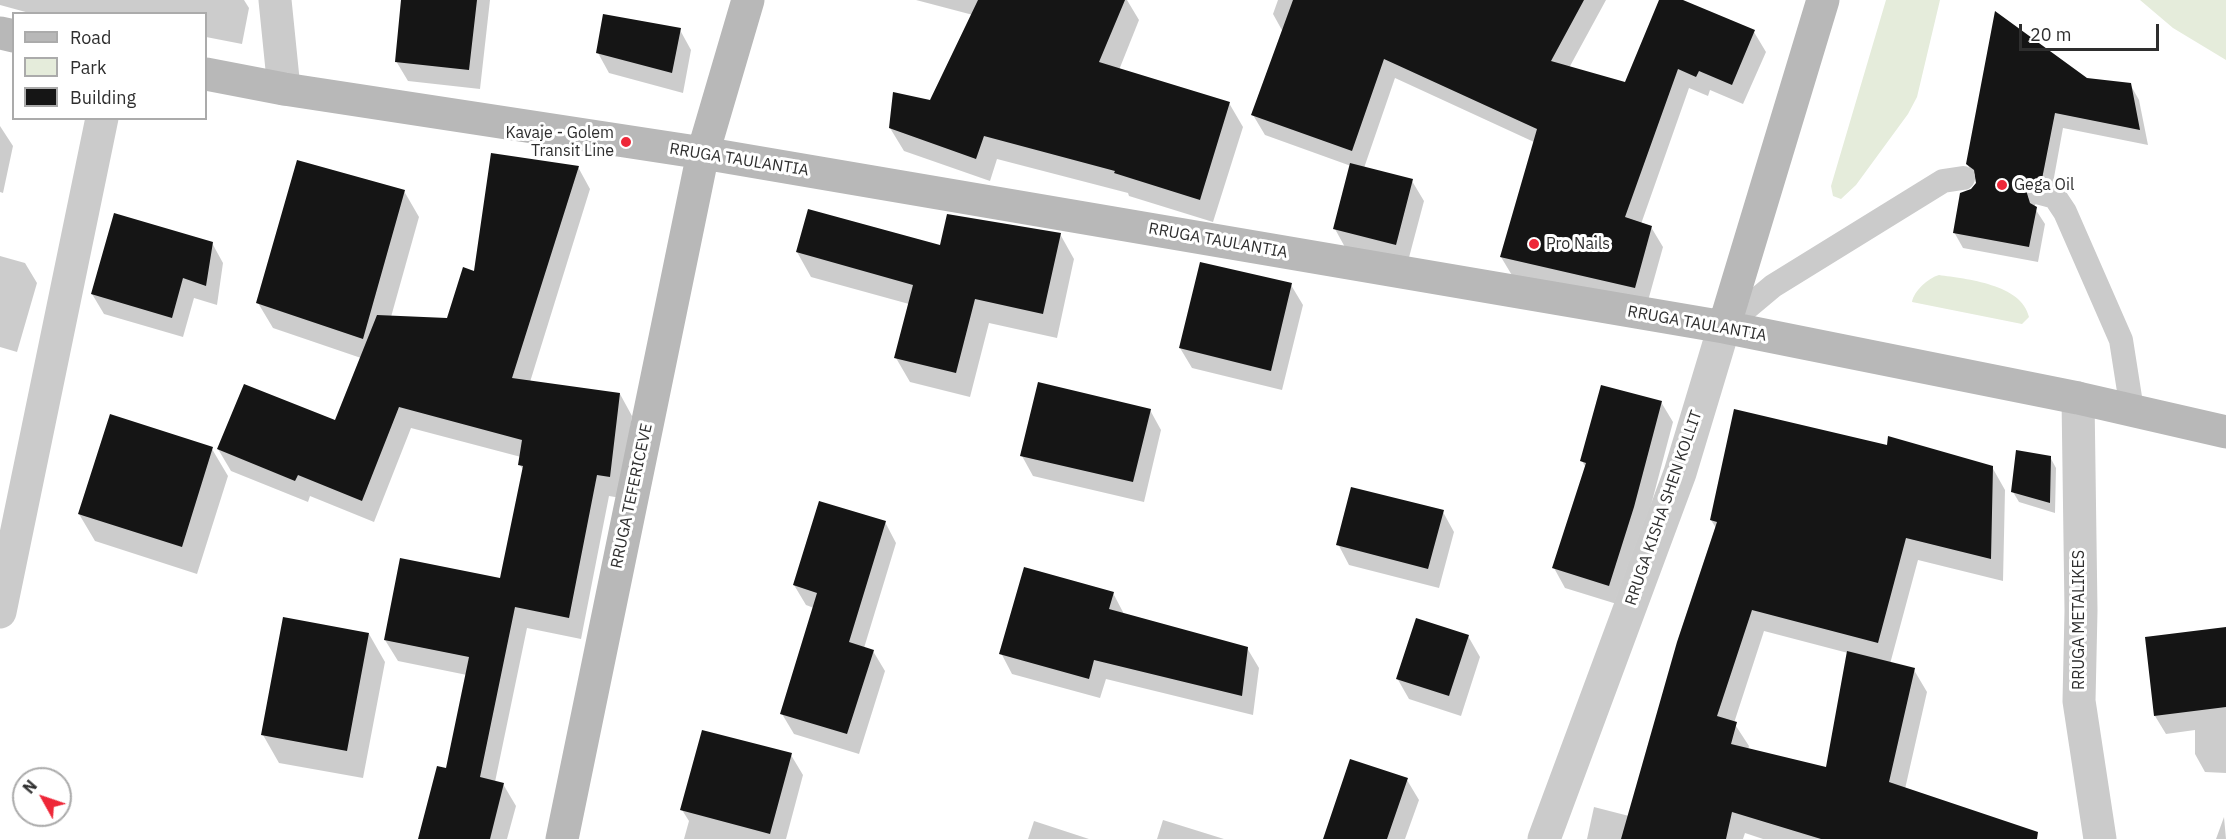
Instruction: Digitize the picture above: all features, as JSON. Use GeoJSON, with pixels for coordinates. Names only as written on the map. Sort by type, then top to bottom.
{"type":"FeatureCollection","features":[{"type":"Feature","properties":{"kind":"street"},"geometry":{"type":"LineString","coordinates":[[275,0],[284,89]]}},
{"type":"Feature","properties":{"kind":"street","name":"RRUGA TEFERICEVE"},"geometry":{"type":"LineString","coordinates":[[562,839],[703,153],[748,0]]}},
{"type":"Feature","properties":{"kind":"street","name":"RRUGA KISHA SHEN KOLLIT"},"geometry":{"type":"LineString","coordinates":[[1544,839],[1680,473],[1823,0]]}},
{"type":"Feature","properties":{"kind":"street","name":"RRUGA TAULANTIA"},"geometry":{"type":"LineString","coordinates":[[207,74],[284,89],[703,153],[1724,327],[2132,410],[2226,432]]}},
{"type":"Feature","properties":{"kind":"street"},"geometry":{"type":"LineString","coordinates":[[0,612],[102,120]]}},
{"type":"Feature","properties":{"kind":"street","name":"RRUGA METALIKES"},"geometry":{"type":"LineString","coordinates":[[2078,399],[2081,611],[2079,700],[2100,839]]}},
{"type":"Feature","properties":{"kind":"lane"},"geometry":{"type":"LineString","coordinates":[[1724,327],[1773,286],[1943,181],[1963,178]]}},
{"type":"Feature","properties":{"kind":"lane"},"geometry":{"type":"LineString","coordinates":[[2040,193],[2055,197],[2065,212],[2121,340],[2132,410]]}},
{"type":"Feature","properties":{"kind":"green space"},"geometry":{"type":"Polygon","coordinates":[[[1886,0],[1940,0],[1917,97],[1908,114],[1856,185],[1841,199],[1833,196],[1831,186],[1886,0]]]}},
{"type":"Feature","properties":{"kind":"green space"},"geometry":{"type":"Polygon","coordinates":[[[2140,0],[2226,0],[2226,60],[2173,28],[2140,0]]]}},
{"type":"Feature","properties":{"kind":"green space"},"geometry":{"type":"Polygon","coordinates":[[[1939,275],[1977,281],[2005,290],[2024,306],[2029,317],[2022,324],[1912,302],[1922,286],[1939,275]]]}},
{"type":"Feature","properties":{"kind":"building"},"geometry":{"type":"Polygon","coordinates":[[[401,0],[477,0],[469,70],[395,62],[401,0]]]}},
{"type":"Feature","properties":{"kind":"building"},"geometry":{"type":"Polygon","coordinates":[[[978,0],[1125,0],[1099,62],[1230,102],[1200,200],[1114,173],[1115,171],[984,136],[976,159],[889,128],[893,92],[930,100],[978,0]]]}},
{"type":"Feature","properties":{"kind":"building"},"geometry":{"type":"Polygon","coordinates":[[[1293,0],[1584,0],[1551,61],[1625,82],[1659,0],[1683,0],[1755,30],[1732,85],[1699,71],[1696,77],[1678,69],[1625,217],[1652,226],[1635,288],[1500,257],[1537,129],[1384,59],[1352,151],[1251,115],[1293,0]]]}},
{"type":"Feature","properties":{"kind":"building"},"geometry":{"type":"Polygon","coordinates":[[[1995,11],[2087,78],[2131,83],[2140,130],[2055,113],[2042,179],[2030,183],[2026,190],[2030,203],[2037,207],[2029,247],[1953,233],[1960,193],[1971,189],[1976,183],[1974,170],[1966,164],[1995,11]]]}},
{"type":"Feature","properties":{"kind":"building"},"geometry":{"type":"Polygon","coordinates":[[[603,14],[681,28],[672,73],[596,53],[603,14]]]}},
{"type":"Feature","properties":{"kind":"building"},"geometry":{"type":"Polygon","coordinates":[[[491,153],[579,166],[512,378],[620,393],[610,477],[597,475],[569,618],[515,607],[480,777],[504,783],[490,839],[418,839],[437,766],[446,768],[469,657],[384,640],[400,558],[500,578],[523,466],[518,465],[522,440],[399,407],[362,501],[298,475],[295,481],[217,449],[244,384],[335,420],[377,315],[447,318],[463,267],[474,271],[491,153]]]}},
{"type":"Feature","properties":{"kind":"building"},"geometry":{"type":"Polygon","coordinates":[[[297,160],[405,190],[363,339],[256,303],[297,160]]]}},
{"type":"Feature","properties":{"kind":"building"},"geometry":{"type":"Polygon","coordinates":[[[1350,163],[1413,179],[1396,245],[1333,229],[1350,163]]]}},
{"type":"Feature","properties":{"kind":"building"},"geometry":{"type":"Polygon","coordinates":[[[808,209],[940,245],[947,214],[1061,233],[1043,314],[975,299],[956,373],[894,358],[913,285],[796,252],[808,209]]]}},
{"type":"Feature","properties":{"kind":"building"},"geometry":{"type":"Polygon","coordinates":[[[114,213],[213,242],[206,286],[183,278],[172,318],[91,294],[114,213]]]}},
{"type":"Feature","properties":{"kind":"building"},"geometry":{"type":"Polygon","coordinates":[[[1200,262],[1292,283],[1271,371],[1179,348],[1200,262]]]}},
{"type":"Feature","properties":{"kind":"building"},"geometry":{"type":"Polygon","coordinates":[[[1038,382],[1151,409],[1133,482],[1020,456],[1038,382]]]}},
{"type":"Feature","properties":{"kind":"building"},"geometry":{"type":"Polygon","coordinates":[[[1601,385],[1662,401],[1634,507],[1609,586],[1552,568],[1586,463],[1580,461],[1601,385]]]}},
{"type":"Feature","properties":{"kind":"building"},"geometry":{"type":"Polygon","coordinates":[[[1734,409],[1887,445],[1888,436],[1993,466],[1991,559],[1906,538],[1878,643],[1752,610],[1717,716],[1737,722],[1731,744],[1826,767],[1847,651],[1915,668],[1889,782],[2038,832],[2037,839],[1821,839],[1732,812],[1726,839],[1621,839],[1677,642],[1717,522],[1710,520],[1734,409]]]}},
{"type":"Feature","properties":{"kind":"building"},"geometry":{"type":"Polygon","coordinates":[[[110,414],[213,447],[182,547],[78,514],[110,414]]]}},
{"type":"Feature","properties":{"kind":"building"},"geometry":{"type":"Polygon","coordinates":[[[2016,450],[2051,456],[2050,503],[2011,492],[2016,450]]]}},
{"type":"Feature","properties":{"kind":"building"},"geometry":{"type":"Polygon","coordinates":[[[1351,487],[1444,510],[1428,569],[1336,545],[1351,487]]]}},
{"type":"Feature","properties":{"kind":"building"},"geometry":{"type":"Polygon","coordinates":[[[819,501],[886,521],[849,642],[874,650],[847,734],[780,714],[817,593],[793,585],[819,501]]]}},
{"type":"Feature","properties":{"kind":"building"},"geometry":{"type":"Polygon","coordinates":[[[1024,567],[1114,592],[1109,609],[1248,647],[1242,696],[1094,660],[1089,679],[999,654],[1024,567]]]}},
{"type":"Feature","properties":{"kind":"building"},"geometry":{"type":"Polygon","coordinates":[[[283,617],[369,633],[347,751],[261,735],[283,617]]]}},
{"type":"Feature","properties":{"kind":"building"},"geometry":{"type":"Polygon","coordinates":[[[1416,618],[1469,635],[1449,696],[1396,679],[1416,618]]]}},
{"type":"Feature","properties":{"kind":"building"},"geometry":{"type":"Polygon","coordinates":[[[2226,627],[2226,707],[2154,716],[2145,637],[2226,627]]]}},
{"type":"Feature","properties":{"kind":"building"},"geometry":{"type":"Polygon","coordinates":[[[702,730],[792,753],[770,834],[680,810],[702,730]]]}},
{"type":"Feature","properties":{"kind":"building"},"geometry":{"type":"Polygon","coordinates":[[[1350,759],[1408,778],[1387,839],[1323,839],[1350,759]]]}},
{"type":"Feature","properties":{"kind":"place","name":"Kavaje - Golem Transit Line"},"geometry":{"type":"Point","coordinates":[626,142]}},
{"type":"Feature","properties":{"kind":"place","name":"Gega Oil"},"geometry":{"type":"Point","coordinates":[2002,185]}},
{"type":"Feature","properties":{"kind":"place","name":"Pro Nails"},"geometry":{"type":"Point","coordinates":[1534,244]}}]}
